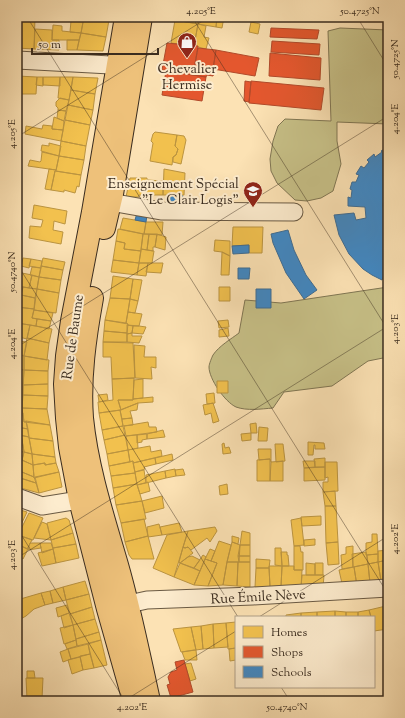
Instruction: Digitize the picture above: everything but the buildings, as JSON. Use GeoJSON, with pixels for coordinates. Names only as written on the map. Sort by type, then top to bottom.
{"type":"FeatureCollection","features":[{"type":"Feature","properties":{"kind":"main road","name":"Rue de Baume"},"geometry":{"type":"LineString","coordinates":[[89,498],[82,417],[81,382],[87,323],[110,202],[125,66],[126,17]]}},
{"type":"Feature","properties":{"kind":"main road","name":"Rue de Baume"},"geometry":{"type":"LineString","coordinates":[[141,17],[125,66],[93,212],[72,321],[65,384],[70,447],[89,498],[118,606],[149,701]]}},
{"type":"Feature","properties":{"kind":"main road","name":"Rue de Baume"},"geometry":{"type":"LineString","coordinates":[[118,606],[134,701]]}},
{"type":"Feature","properties":{"kind":"street"},"geometry":{"type":"LineString","coordinates":[[17,60],[125,66]]}},
{"type":"Feature","properties":{"kind":"street"},"geometry":{"type":"LineString","coordinates":[[110,202],[161,211],[294,212]]}},
{"type":"Feature","properties":{"kind":"street"},"geometry":{"type":"LineString","coordinates":[[17,497],[42,506],[89,498]]}},
{"type":"Feature","properties":{"kind":"street","name":"Rue Émile Nève"},"geometry":{"type":"LineString","coordinates":[[118,606],[147,600],[388,588]]}},
{"type":"Feature","properties":{"kind":"shaded area"},"geometry":{"type":"Polygon","coordinates":[[[340,28],[388,30],[388,124],[337,122],[337,141],[341,164],[333,191],[321,198],[307,201],[295,200],[277,183],[271,171],[270,159],[273,141],[278,126],[285,119],[331,121],[328,31],[340,28]]]}},
{"type":"Feature","properties":{"kind":"shaded area"},"geometry":{"type":"Polygon","coordinates":[[[388,287],[388,357],[368,361],[332,386],[284,392],[273,408],[249,409],[236,407],[218,390],[212,378],[209,367],[213,355],[218,349],[239,333],[245,300],[281,303],[388,287]]]}},
{"type":"Feature","properties":{"kind":"place","name":"Chevalier Hermise"},"geometry":{"type":"Point","coordinates":[187,59]}},
{"type":"Feature","properties":{"kind":"place","name":"Enseignement Spécial \"Le Clair Logis\""},"geometry":{"type":"Point","coordinates":[253,208]}}]}
